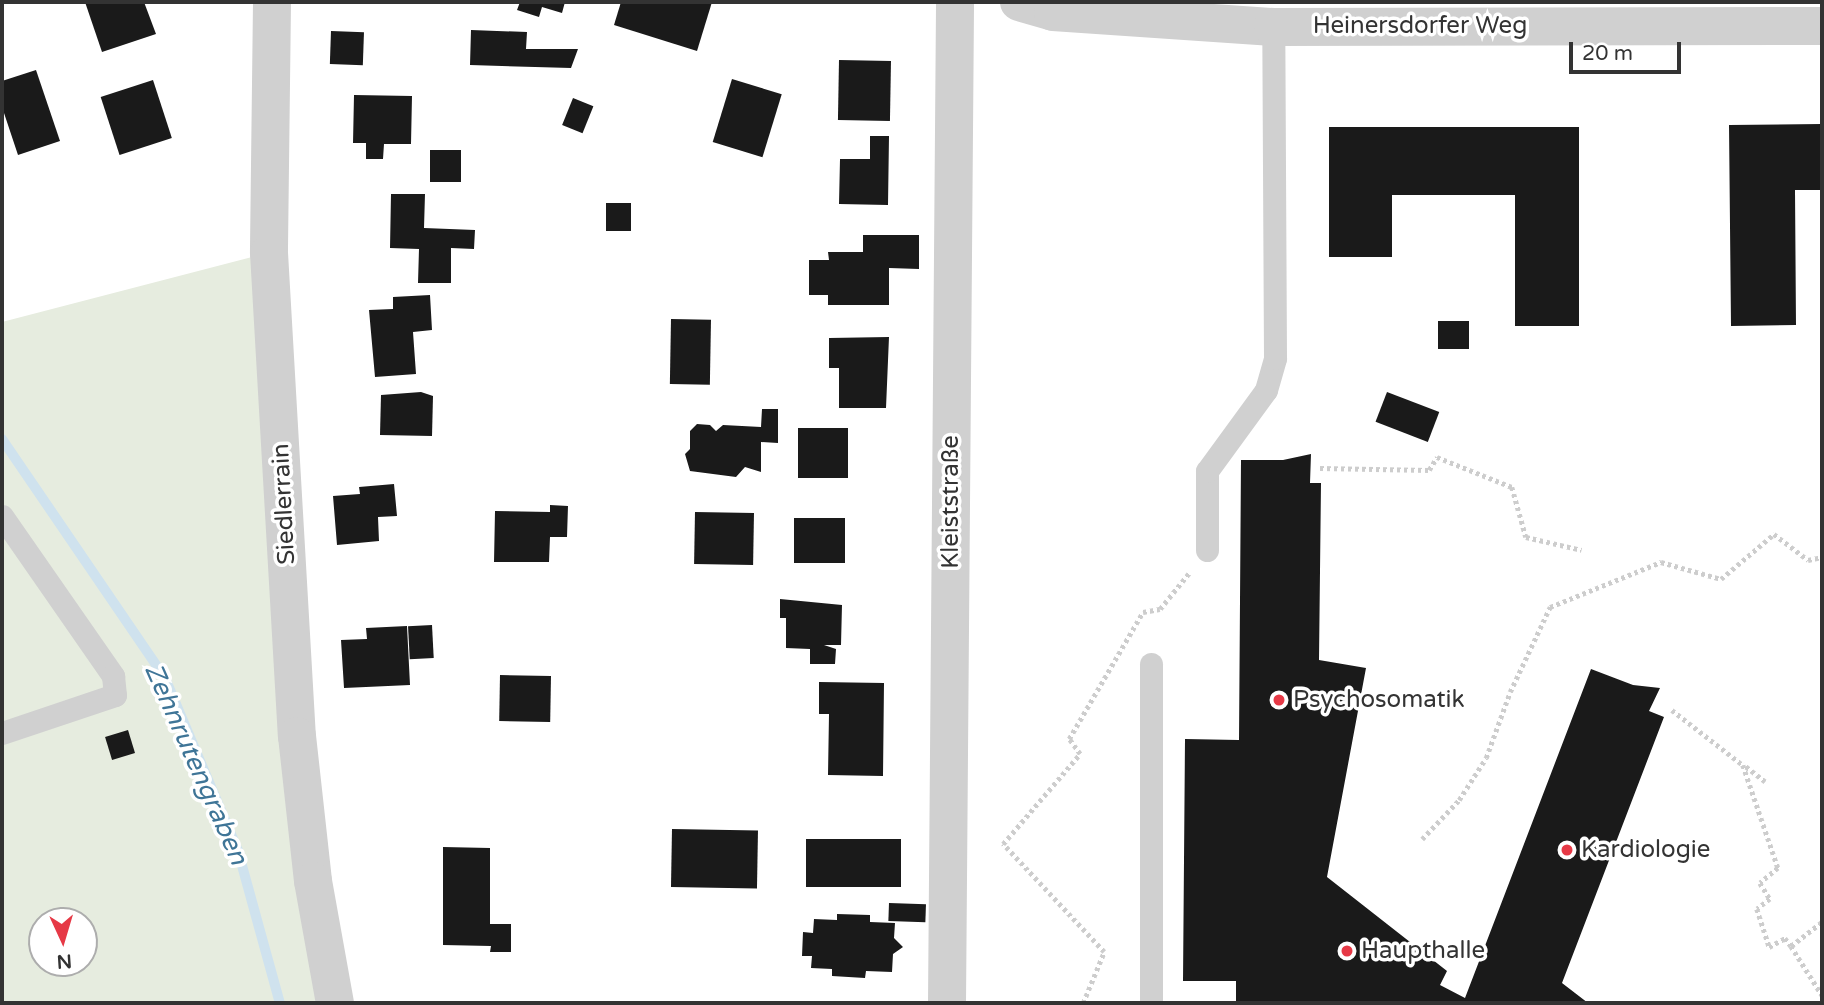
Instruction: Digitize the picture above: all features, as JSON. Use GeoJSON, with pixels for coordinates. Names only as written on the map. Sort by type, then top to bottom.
{"type":"FeatureCollection","features":[{"type":"Feature","properties":{"kind":"street","name":"Siedlerrain"},"geometry":{"type":"LineString","coordinates":[[272,2],[269,253],[296,708],[313,881],[335,1003]]}},
{"type":"Feature","properties":{"kind":"street","name":"Kleiststraße"},"geometry":{"type":"LineString","coordinates":[[947,1003],[955,2]]}},
{"type":"Feature","properties":{"kind":"street","name":"Heinersdorfer Weg"},"geometry":{"type":"LineString","coordinates":[[1019,2],[1053,12],[1273,27],[1447,14],[1822,26]]}},
{"type":"Feature","properties":{"kind":"lane"},"geometry":{"type":"LineString","coordinates":[[1208,550],[1207,471],[1266,390],[1275,358],[1273,27]]}},
{"type":"Feature","properties":{"kind":"lane"},"geometry":{"type":"LineString","coordinates":[[2,516],[113,676],[115,695],[2,733]]}},
{"type":"Feature","properties":{"kind":"lane"},"geometry":{"type":"LineString","coordinates":[[1151,664],[1151,1003]]}},
{"type":"Feature","properties":{"kind":"path"},"geometry":{"type":"LineString","coordinates":[[1320,468],[1429,470],[1437,457],[1512,487],[1526,537],[1582,550]]}},
{"type":"Feature","properties":{"kind":"path"},"geometry":{"type":"LineString","coordinates":[[1422,839],[1459,800],[1486,758],[1510,692],[1550,607],[1661,562],[1721,579],[1774,534],[1808,559],[1822,557]]}},
{"type":"Feature","properties":{"kind":"path"},"geometry":{"type":"LineString","coordinates":[[1083,1003],[1104,952],[1003,844],[1080,754],[1069,739],[1143,612],[1160,609],[1208,550]]}},
{"type":"Feature","properties":{"kind":"path"},"geometry":{"type":"LineString","coordinates":[[1672,710],[1765,782]]}},
{"type":"Feature","properties":{"kind":"path"},"geometry":{"type":"LineString","coordinates":[[1743,765],[1778,868],[1760,883],[1770,899],[1757,909],[1769,947],[1785,938],[1822,995]]}},
{"type":"Feature","properties":{"kind":"path"},"geometry":{"type":"LineString","coordinates":[[1791,946],[1822,922]]}},
{"type":"Feature","properties":{"kind":"shaded area"},"geometry":{"type":"Polygon","coordinates":[[[252,257],[335,1003],[2,1003],[2,322],[252,257]]]}},
{"type":"Feature","properties":{"kind":"building"},"geometry":{"type":"Polygon","coordinates":[[[85,2],[144,2],[156,34],[102,52],[85,2]]]}},
{"type":"Feature","properties":{"kind":"building"},"geometry":{"type":"Polygon","coordinates":[[[520,2],[565,2],[562,13],[542,7],[539,17],[517,10],[520,2]]]}},
{"type":"Feature","properties":{"kind":"building"},"geometry":{"type":"Polygon","coordinates":[[[621,2],[712,2],[697,51],[614,25],[621,2]]]}},
{"type":"Feature","properties":{"kind":"building"},"geometry":{"type":"Polygon","coordinates":[[[471,30],[527,32],[526,49],[578,49],[571,68],[470,65],[471,30]]]}},
{"type":"Feature","properties":{"kind":"building"},"geometry":{"type":"Polygon","coordinates":[[[331,31],[364,32],[363,65],[330,64],[331,31]]]}},
{"type":"Feature","properties":{"kind":"building"},"geometry":{"type":"Polygon","coordinates":[[[839,60],[891,61],[890,121],[838,120],[839,60]]]}},
{"type":"Feature","properties":{"kind":"building"},"geometry":{"type":"Polygon","coordinates":[[[36,70],[60,141],[18,155],[2,107],[2,81],[36,70]]]}},
{"type":"Feature","properties":{"kind":"building"},"geometry":{"type":"Polygon","coordinates":[[[732,79],[782,94],[762,157],[713,142],[732,79]]]}},
{"type":"Feature","properties":{"kind":"building"},"geometry":{"type":"Polygon","coordinates":[[[153,80],[172,138],[120,155],[101,97],[153,80]]]}},
{"type":"Feature","properties":{"kind":"building"},"geometry":{"type":"Polygon","coordinates":[[[354,95],[412,96],[411,144],[384,144],[383,159],[366,159],[366,143],[353,143],[354,95]]]}},
{"type":"Feature","properties":{"kind":"building"},"geometry":{"type":"Polygon","coordinates":[[[573,98],[593,106],[583,133],[562,125],[573,98]]]}},
{"type":"Feature","properties":{"kind":"building"},"geometry":{"type":"Polygon","coordinates":[[[1822,124],[1822,190],[1795,190],[1796,325],[1731,326],[1729,125],[1822,124]]]}},
{"type":"Feature","properties":{"kind":"building"},"geometry":{"type":"Polygon","coordinates":[[[1329,127],[1579,127],[1579,326],[1515,326],[1515,195],[1392,195],[1392,257],[1329,257],[1329,127]]]}},
{"type":"Feature","properties":{"kind":"building"},"geometry":{"type":"Polygon","coordinates":[[[870,136],[889,136],[888,205],[839,204],[840,159],[870,159],[870,136]]]}},
{"type":"Feature","properties":{"kind":"building"},"geometry":{"type":"Polygon","coordinates":[[[430,150],[461,150],[461,182],[430,182],[430,150]]]}},
{"type":"Feature","properties":{"kind":"building"},"geometry":{"type":"Polygon","coordinates":[[[391,194],[425,194],[424,228],[475,230],[474,249],[451,248],[451,283],[418,283],[419,249],[390,248],[391,194]]]}},
{"type":"Feature","properties":{"kind":"building"},"geometry":{"type":"Polygon","coordinates":[[[606,203],[631,203],[631,231],[606,231],[606,203]]]}},
{"type":"Feature","properties":{"kind":"building"},"geometry":{"type":"Polygon","coordinates":[[[863,235],[919,235],[919,269],[889,268],[889,305],[828,305],[828,295],[809,295],[809,260],[829,260],[828,252],[863,252],[863,235]]]}},
{"type":"Feature","properties":{"kind":"building"},"geometry":{"type":"Polygon","coordinates":[[[430,295],[432,330],[413,332],[416,374],[375,377],[369,310],[393,309],[393,297],[430,295]]]}},
{"type":"Feature","properties":{"kind":"building"},"geometry":{"type":"Polygon","coordinates":[[[671,319],[711,320],[710,385],[670,384],[671,319]]]}},
{"type":"Feature","properties":{"kind":"building"},"geometry":{"type":"Polygon","coordinates":[[[1438,321],[1469,321],[1469,349],[1438,349],[1438,321]]]}},
{"type":"Feature","properties":{"kind":"building"},"geometry":{"type":"Polygon","coordinates":[[[889,337],[886,408],[839,408],[839,368],[829,368],[829,338],[889,337]]]}},
{"type":"Feature","properties":{"kind":"building"},"geometry":{"type":"Polygon","coordinates":[[[421,392],[433,396],[432,436],[380,435],[381,395],[421,392]]]}},
{"type":"Feature","properties":{"kind":"building"},"geometry":{"type":"Polygon","coordinates":[[[1387,392],[1439,412],[1428,442],[1376,422],[1387,392]]]}},
{"type":"Feature","properties":{"kind":"building"},"geometry":{"type":"Polygon","coordinates":[[[762,409],[778,409],[778,443],[761,442],[761,472],[745,467],[736,477],[690,471],[685,454],[690,449],[690,431],[697,424],[710,425],[716,431],[723,425],[761,427],[762,409]]]}},
{"type":"Feature","properties":{"kind":"building"},"geometry":{"type":"Polygon","coordinates":[[[798,428],[848,428],[848,478],[798,478],[798,428]]]}},
{"type":"Feature","properties":{"kind":"building"},"geometry":{"type":"Polygon","coordinates":[[[1311,454],[1310,483],[1321,483],[1319,660],[1366,668],[1327,877],[1447,971],[1440,985],[1465,998],[1591,669],[1633,685],[1660,688],[1649,711],[1664,717],[1562,983],[1588,1003],[1236,1003],[1236,981],[1183,981],[1185,739],[1239,740],[1241,460],[1283,460],[1311,454]]]}},
{"type":"Feature","properties":{"kind":"building"},"geometry":{"type":"Polygon","coordinates":[[[394,484],[397,516],[378,517],[379,541],[337,545],[333,496],[360,494],[359,487],[394,484]]]}},
{"type":"Feature","properties":{"kind":"building"},"geometry":{"type":"Polygon","coordinates":[[[550,505],[568,506],[567,537],[550,537],[549,562],[494,562],[495,511],[550,512],[550,505]]]}},
{"type":"Feature","properties":{"kind":"building"},"geometry":{"type":"Polygon","coordinates":[[[695,512],[754,513],[753,565],[694,564],[695,512]]]}},
{"type":"Feature","properties":{"kind":"building"},"geometry":{"type":"Polygon","coordinates":[[[794,518],[845,518],[845,563],[794,563],[794,518]]]}},
{"type":"Feature","properties":{"kind":"building"},"geometry":{"type":"Polygon","coordinates":[[[780,599],[842,605],[841,645],[824,645],[836,649],[835,664],[810,664],[810,649],[786,648],[786,618],[780,618],[780,599]]]}},
{"type":"Feature","properties":{"kind":"building"},"geometry":{"type":"Polygon","coordinates":[[[432,625],[434,658],[410,659],[408,626],[432,625]]]}},
{"type":"Feature","properties":{"kind":"building"},"geometry":{"type":"Polygon","coordinates":[[[407,626],[410,685],[344,688],[341,640],[367,639],[366,628],[407,626]]]}},
{"type":"Feature","properties":{"kind":"building"},"geometry":{"type":"Polygon","coordinates":[[[500,675],[551,676],[550,722],[499,721],[500,675]]]}},
{"type":"Feature","properties":{"kind":"building"},"geometry":{"type":"Polygon","coordinates":[[[819,682],[884,683],[883,776],[828,775],[829,714],[819,714],[819,682]]]}},
{"type":"Feature","properties":{"kind":"building"},"geometry":{"type":"Polygon","coordinates":[[[128,730],[135,753],[112,760],[105,737],[128,730]]]}},
{"type":"Feature","properties":{"kind":"building"},"geometry":{"type":"Polygon","coordinates":[[[672,829],[758,831],[757,888],[671,887],[672,829]]]}},
{"type":"Feature","properties":{"kind":"building"},"geometry":{"type":"Polygon","coordinates":[[[806,839],[901,839],[901,887],[806,887],[806,839]]]}},
{"type":"Feature","properties":{"kind":"building"},"geometry":{"type":"Polygon","coordinates":[[[443,847],[490,848],[490,924],[511,924],[511,952],[490,952],[491,946],[443,945],[443,847]]]}},
{"type":"Feature","properties":{"kind":"building"},"geometry":{"type":"Polygon","coordinates":[[[889,903],[926,904],[925,922],[888,921],[889,903]]]}},
{"type":"Feature","properties":{"kind":"building"},"geometry":{"type":"Polygon","coordinates":[[[837,914],[870,915],[870,922],[895,923],[894,938],[903,947],[893,954],[892,972],[866,971],[865,978],[832,976],[832,969],[811,968],[812,956],[802,956],[803,932],[813,933],[814,919],[837,920],[837,914]]]}},
{"type":"Feature","properties":{"kind":"waterway","name":"Zehnrutengraben"},"geometry":{"type":"LineString","coordinates":[[2,439],[165,678],[238,851],[280,1003]]}},
{"type":"Feature","properties":{"kind":"place","name":"Psychosomatik"},"geometry":{"type":"Point","coordinates":[1279,700]}},
{"type":"Feature","properties":{"kind":"place","name":"Kardiologie"},"geometry":{"type":"Point","coordinates":[1567,850]}},
{"type":"Feature","properties":{"kind":"place","name":"Haupthalle"},"geometry":{"type":"Point","coordinates":[1347,951]}}]}
